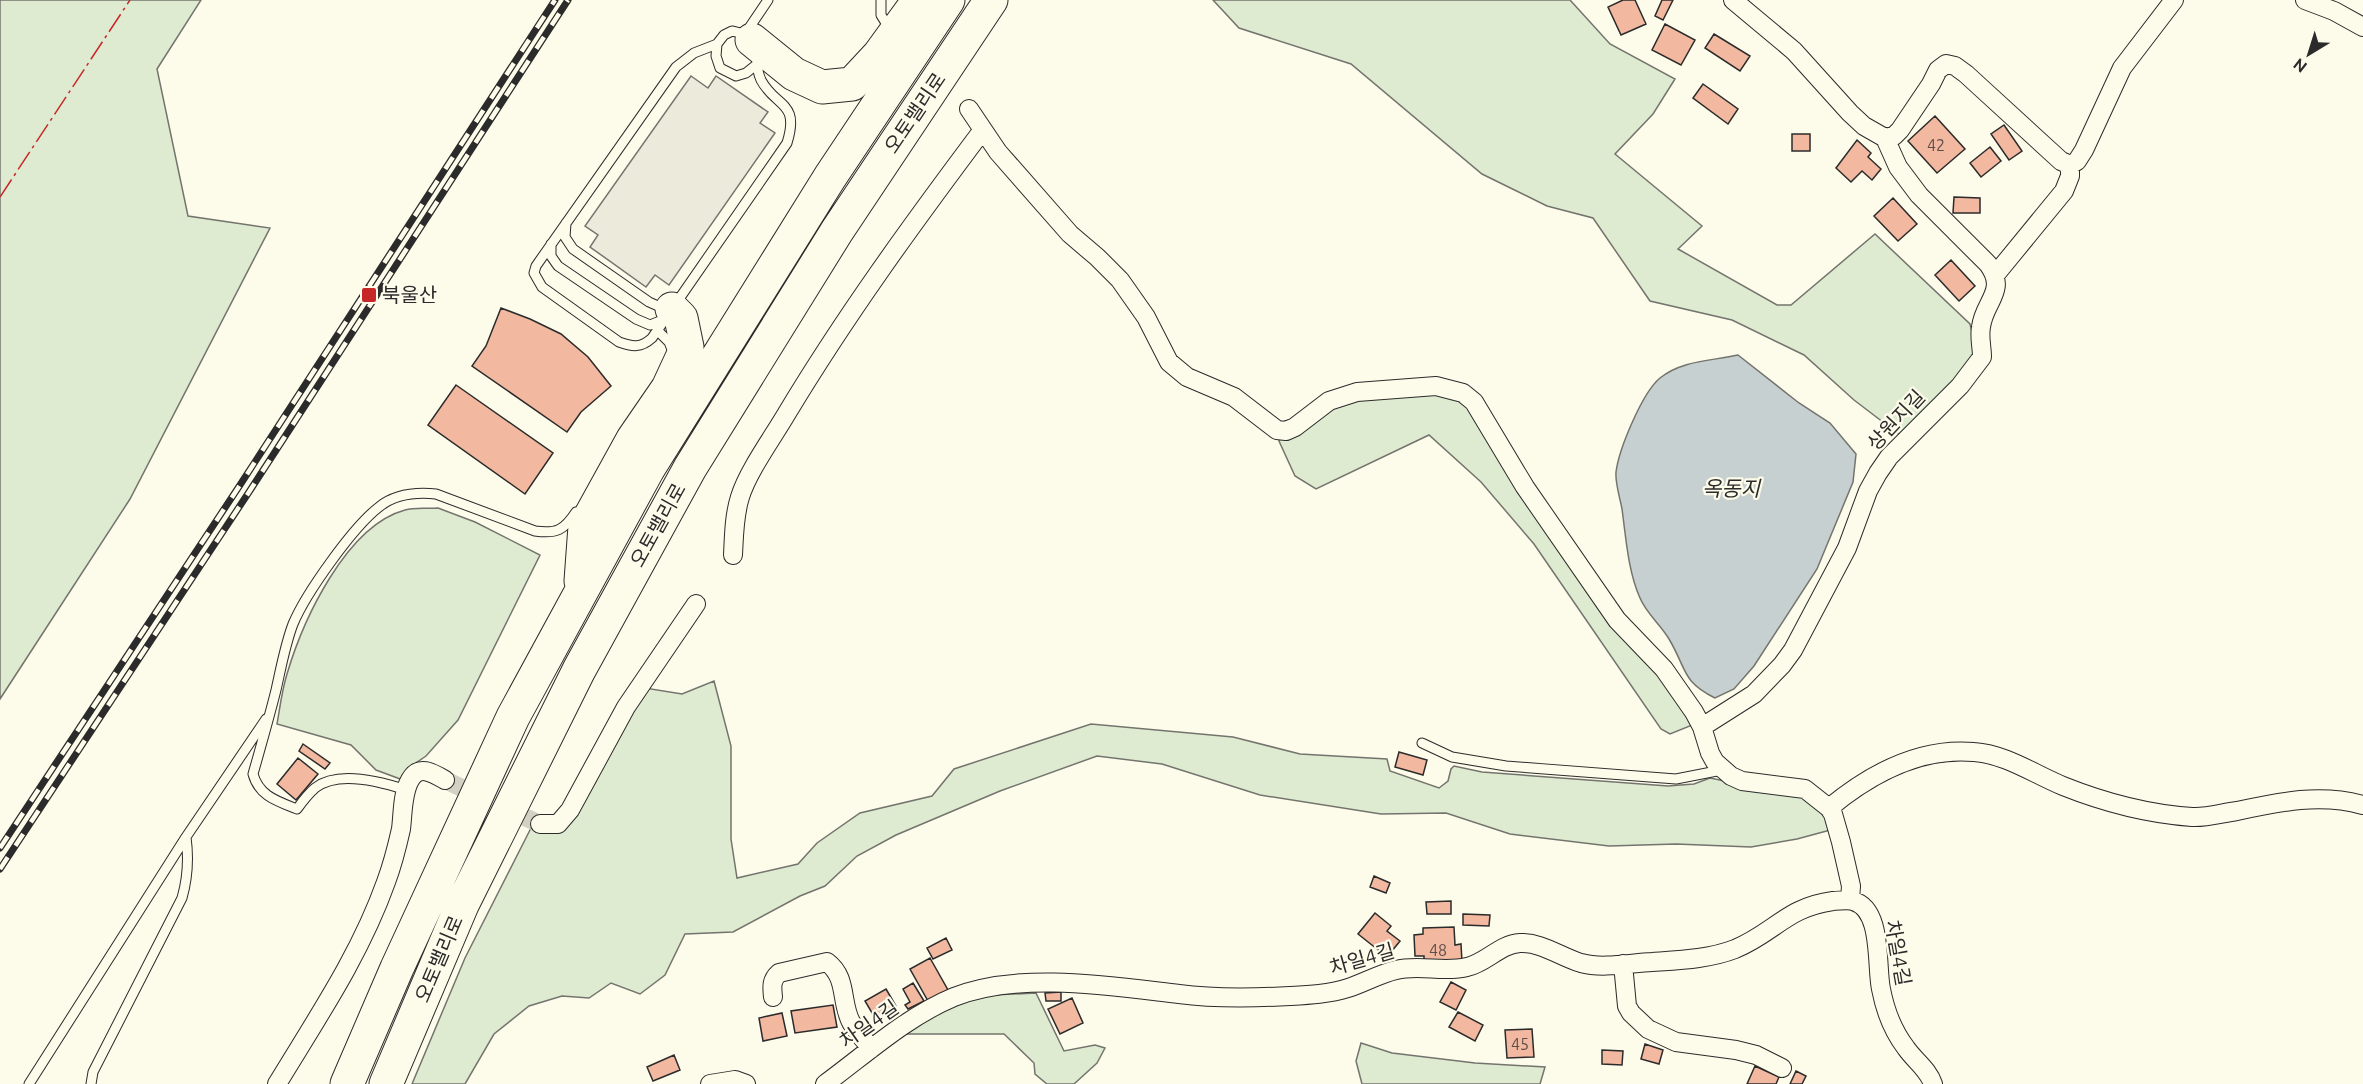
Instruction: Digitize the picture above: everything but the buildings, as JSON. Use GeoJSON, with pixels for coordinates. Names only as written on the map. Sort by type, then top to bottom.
{"type":"FeatureCollection","features":[{"type":"Feature","properties":{"kind":"highway"},"geometry":{"type":"LineString","coordinates":[[751,46],[794,74],[822,87],[852,84],[879,55],[919,0]]}},
{"type":"Feature","properties":{"kind":"highway","name":"오토밸리로"},"geometry":{"type":"LineString","coordinates":[[347,1084],[397,968],[513,717],[648,469],[830,177],[948,0]]}},
{"type":"Feature","properties":{"kind":"highway","name":"오토밸리로"},"geometry":{"type":"LineString","coordinates":[[386,1084],[467,894],[579,670],[690,468],[837,231],[991,0]]}},
{"type":"Feature","properties":{"kind":"highway"},"geometry":{"type":"LineString","coordinates":[[578,597],[585,526],[633,440],[669,388],[687,347],[681,318],[668,315]]}},
{"type":"Feature","properties":{"kind":"street"},"geometry":{"type":"LineString","coordinates":[[1733,0],[1794,51],[1857,120],[1885,138],[1898,167],[1919,195],[1996,274],[2064,191],[2070,176],[2070,165]]}},
{"type":"Feature","properties":{"kind":"street"},"geometry":{"type":"LineString","coordinates":[[2070,165],[2078,161],[2084,150],[2122,68],[2174,0]]}},
{"type":"Feature","properties":{"kind":"street"},"geometry":{"type":"LineString","coordinates":[[2305,0],[2334,11],[2363,27]]}},
{"type":"Feature","properties":{"kind":"street"},"geometry":{"type":"LineString","coordinates":[[1885,138],[1894,136],[1900,130],[1938,70],[1946,64],[1955,66],[1966,74],[2061,161],[2070,165]]}},
{"type":"Feature","properties":{"kind":"street"},"geometry":{"type":"LineString","coordinates":[[969,109],[998,152],[1070,234],[1120,280],[1146,317],[1170,362],[1187,377],[1234,397],[1277,430],[1286,431],[1295,427],[1329,402],[1357,392],[1436,386],[1463,393],[1474,402],[1525,487],[1617,620],[1664,669],[1702,727],[1710,753],[1722,770],[1742,781],[1805,789],[1829,808],[1841,842],[1851,886],[1850,900]]}},
{"type":"Feature","properties":{"kind":"street"},"geometry":{"type":"LineString","coordinates":[[733,555],[735,518],[740,495],[762,455],[846,319],[898,243],[982,131]]}},
{"type":"Feature","properties":{"kind":"street","name":"상원지길"},"geometry":{"type":"LineString","coordinates":[[1702,727],[1754,694],[1768,681],[1792,650],[1847,548],[1878,473],[1889,457],[1960,386],[1982,357],[1980,329],[1996,291],[1996,274]]}},
{"type":"Feature","properties":{"kind":"street"},"geometry":{"type":"LineString","coordinates":[[540,824],[558,824],[570,810],[621,714],[696,604]]}},
{"type":"Feature","properties":{"kind":"street"},"geometry":{"type":"LineString","coordinates":[[1829,808],[1850,790],[1887,769],[1921,756],[1948,751],[1977,752],[2008,760],[2066,787],[2140,809],[2171,815],[2195,818],[2293,799],[2363,804]]}},
{"type":"Feature","properties":{"kind":"street"},"geometry":{"type":"LineString","coordinates":[[278,1084],[348,968],[373,916],[390,870],[410,780],[416,772],[429,771],[445,780]]}},
{"type":"Feature","properties":{"kind":"street","name":"차일4길"},"geometry":{"type":"LineString","coordinates":[[825,1084],[871,1049],[939,1005],[956,997],[992,987],[1072,983],[1200,996],[1300,996],[1346,989],[1394,970],[1469,967],[1505,947],[1522,942],[1587,964],[1691,959],[1726,952],[1758,937],[1794,912],[1807,906],[1850,900],[1861,906],[1873,924],[1879,981],[1893,1025],[1907,1050],[1928,1073],[1933,1084]]}},
{"type":"Feature","properties":{"kind":"street"},"geometry":{"type":"LineString","coordinates":[[773,997],[772,984],[774,977],[779,973],[827,962],[837,972],[841,981],[851,1024],[871,1049]]}},
{"type":"Feature","properties":{"kind":"street"},"geometry":{"type":"LineString","coordinates":[[1623,964],[1627,1006],[1648,1029],[1676,1042],[1746,1052],[1782,1068]]}},
{"type":"Feature","properties":{"kind":"street"},"geometry":{"type":"LineString","coordinates":[[710,1084],[735,1080],[746,1084]]}},
{"type":"Feature","properties":{"kind":"lane"},"geometry":{"type":"LineString","coordinates":[[717,44],[716,56],[720,68],[736,76],[746,73],[751,46],[768,0]]}},
{"type":"Feature","properties":{"kind":"lane"},"geometry":{"type":"LineString","coordinates":[[881,0],[881,15],[889,28]]}},
{"type":"Feature","properties":{"kind":"lane"},"geometry":{"type":"LineString","coordinates":[[732,31],[751,46],[766,87],[787,107],[790,119],[787,143],[668,315],[646,343],[637,347],[619,342],[542,287],[534,273],[536,266],[676,67],[694,53],[717,44],[724,35],[732,31]]}},
{"type":"Feature","properties":{"kind":"lane"},"geometry":{"type":"LineString","coordinates":[[567,221],[565,237],[573,249],[649,302],[658,306],[670,305],[669,342],[673,350],[671,363],[658,384]]}},
{"type":"Feature","properties":{"kind":"lane"},"geometry":{"type":"LineString","coordinates":[[551,244],[551,256],[558,266],[636,319],[650,325],[668,315]]}},
{"type":"Feature","properties":{"kind":"lane"},"geometry":{"type":"LineString","coordinates":[[613,454],[652,394]]}},
{"type":"Feature","properties":{"kind":"lane"},"geometry":{"type":"LineString","coordinates":[[406,790],[382,782],[363,779],[327,781],[315,788],[297,809],[261,792],[256,784],[253,774],[292,625],[304,600],[360,526],[380,506],[399,496],[419,492],[436,494],[535,531],[550,533],[561,530],[582,502]]}},
{"type":"Feature","properties":{"kind":"lane"},"geometry":{"type":"LineString","coordinates":[[28,1084],[186,837],[270,712]]}},
{"type":"Feature","properties":{"kind":"lane"},"geometry":{"type":"LineString","coordinates":[[1422,743],[1452,757],[1506,766],[1676,779],[1722,770]]}},
{"type":"Feature","properties":{"kind":"lane"},"geometry":{"type":"LineString","coordinates":[[91,1084],[93,1071],[182,898],[187,882],[189,860],[186,837]]}},
{"type":"Feature","properties":{"kind":"green space"},"geometry":{"type":"Polygon","coordinates":[[[0,0],[201,0],[157,69],[188,216],[270,228],[130,499],[0,699],[0,0]]]}},
{"type":"Feature","properties":{"kind":"green space"},"geometry":{"type":"Polygon","coordinates":[[[1213,0],[1570,0],[1610,44],[1675,79],[1653,114],[1615,154],[1702,226],[1678,249],[1777,305],[1791,305],[1875,234],[1970,324],[1974,345],[1972,360],[1900,435],[1854,400],[1804,355],[1732,320],[1650,301],[1593,218],[1547,206],[1482,174],[1351,64],[1239,28],[1213,0]]]}},
{"type":"Feature","properties":{"kind":"green space"},"geometry":{"type":"Polygon","coordinates":[[[1396,392],[1460,397],[1640,650],[1694,721],[1690,726],[1670,734],[1661,729],[1534,544],[1481,482],[1429,435],[1316,489],[1295,476],[1279,441],[1289,430],[1317,413],[1396,392]]]}},
{"type":"Feature","properties":{"kind":"green space"},"geometry":{"type":"Polygon","coordinates":[[[438,508],[475,522],[540,555],[458,720],[426,756],[410,767],[403,780],[376,770],[351,745],[277,724],[285,680],[294,652],[316,603],[346,555],[364,535],[384,519],[409,509],[438,508]]]}},
{"type":"Feature","properties":{"kind":"green space"},"geometry":{"type":"Polygon","coordinates":[[[714,681],[731,746],[731,839],[737,878],[798,864],[817,843],[860,813],[932,796],[954,769],[1091,724],[1233,737],[1300,754],[1387,759],[1390,771],[1439,788],[1448,781],[1454,766],[1482,772],[1668,786],[1694,784],[1710,778],[1814,799],[1834,829],[1797,839],[1751,847],[1676,844],[1609,846],[1510,834],[1446,813],[1381,814],[1260,795],[1162,764],[1097,756],[1000,791],[896,835],[857,856],[825,886],[800,896],[733,932],[685,934],[665,975],[640,994],[611,983],[589,998],[562,996],[529,1006],[494,1034],[465,1084],[412,1084],[465,958],[532,826],[554,830],[645,688],[682,694],[714,681]]]}},
{"type":"Feature","properties":{"kind":"green space"},"geometry":{"type":"Polygon","coordinates":[[[1036,993],[1064,1051],[1095,1045],[1105,1048],[1097,1063],[1074,1084],[1047,1084],[1035,1074],[1034,1063],[1004,1034],[900,1034],[951,1005],[992,995],[1036,993]]]}},
{"type":"Feature","properties":{"kind":"green space"},"geometry":{"type":"Polygon","coordinates":[[[1361,1043],[1392,1053],[1475,1063],[1545,1067],[1540,1084],[1362,1084],[1356,1061],[1361,1043]]]}},
{"type":"Feature","properties":{"kind":"shaded area"},"geometry":{"type":"Polygon","coordinates":[[[691,76],[708,88],[716,76],[768,112],[760,123],[775,133],[669,285],[655,275],[646,287],[590,247],[598,235],[585,226],[691,76]]]}},
{"type":"Feature","properties":{"kind":"water","name":"옥동지"},"geometry":{"type":"Polygon","coordinates":[[[1738,355],[1799,403],[1830,423],[1856,454],[1853,482],[1817,569],[1754,666],[1734,689],[1715,698],[1690,680],[1669,639],[1640,598],[1630,566],[1616,472],[1632,422],[1653,385],[1660,378],[1687,364],[1738,355]]]}},
{"type":"Feature","properties":{"kind":"tunnel"},"geometry":{"type":"LineString","coordinates":[[445,780],[540,824]]}},
{"type":"Feature","properties":{"kind":"railway"},"geometry":{"type":"LineString","coordinates":[[0,848],[240,485],[555,0]]}},
{"type":"Feature","properties":{"kind":"railway"},"geometry":{"type":"LineString","coordinates":[[0,869],[249,492],[568,0]]}},
{"type":"Feature","properties":{"kind":"power"},"geometry":{"type":"LineString","coordinates":[[0,197],[130,0]]}},
{"type":"Feature","properties":{"kind":"place","name":"북울산"},"geometry":{"type":"Point","coordinates":[369,295]}}]}
